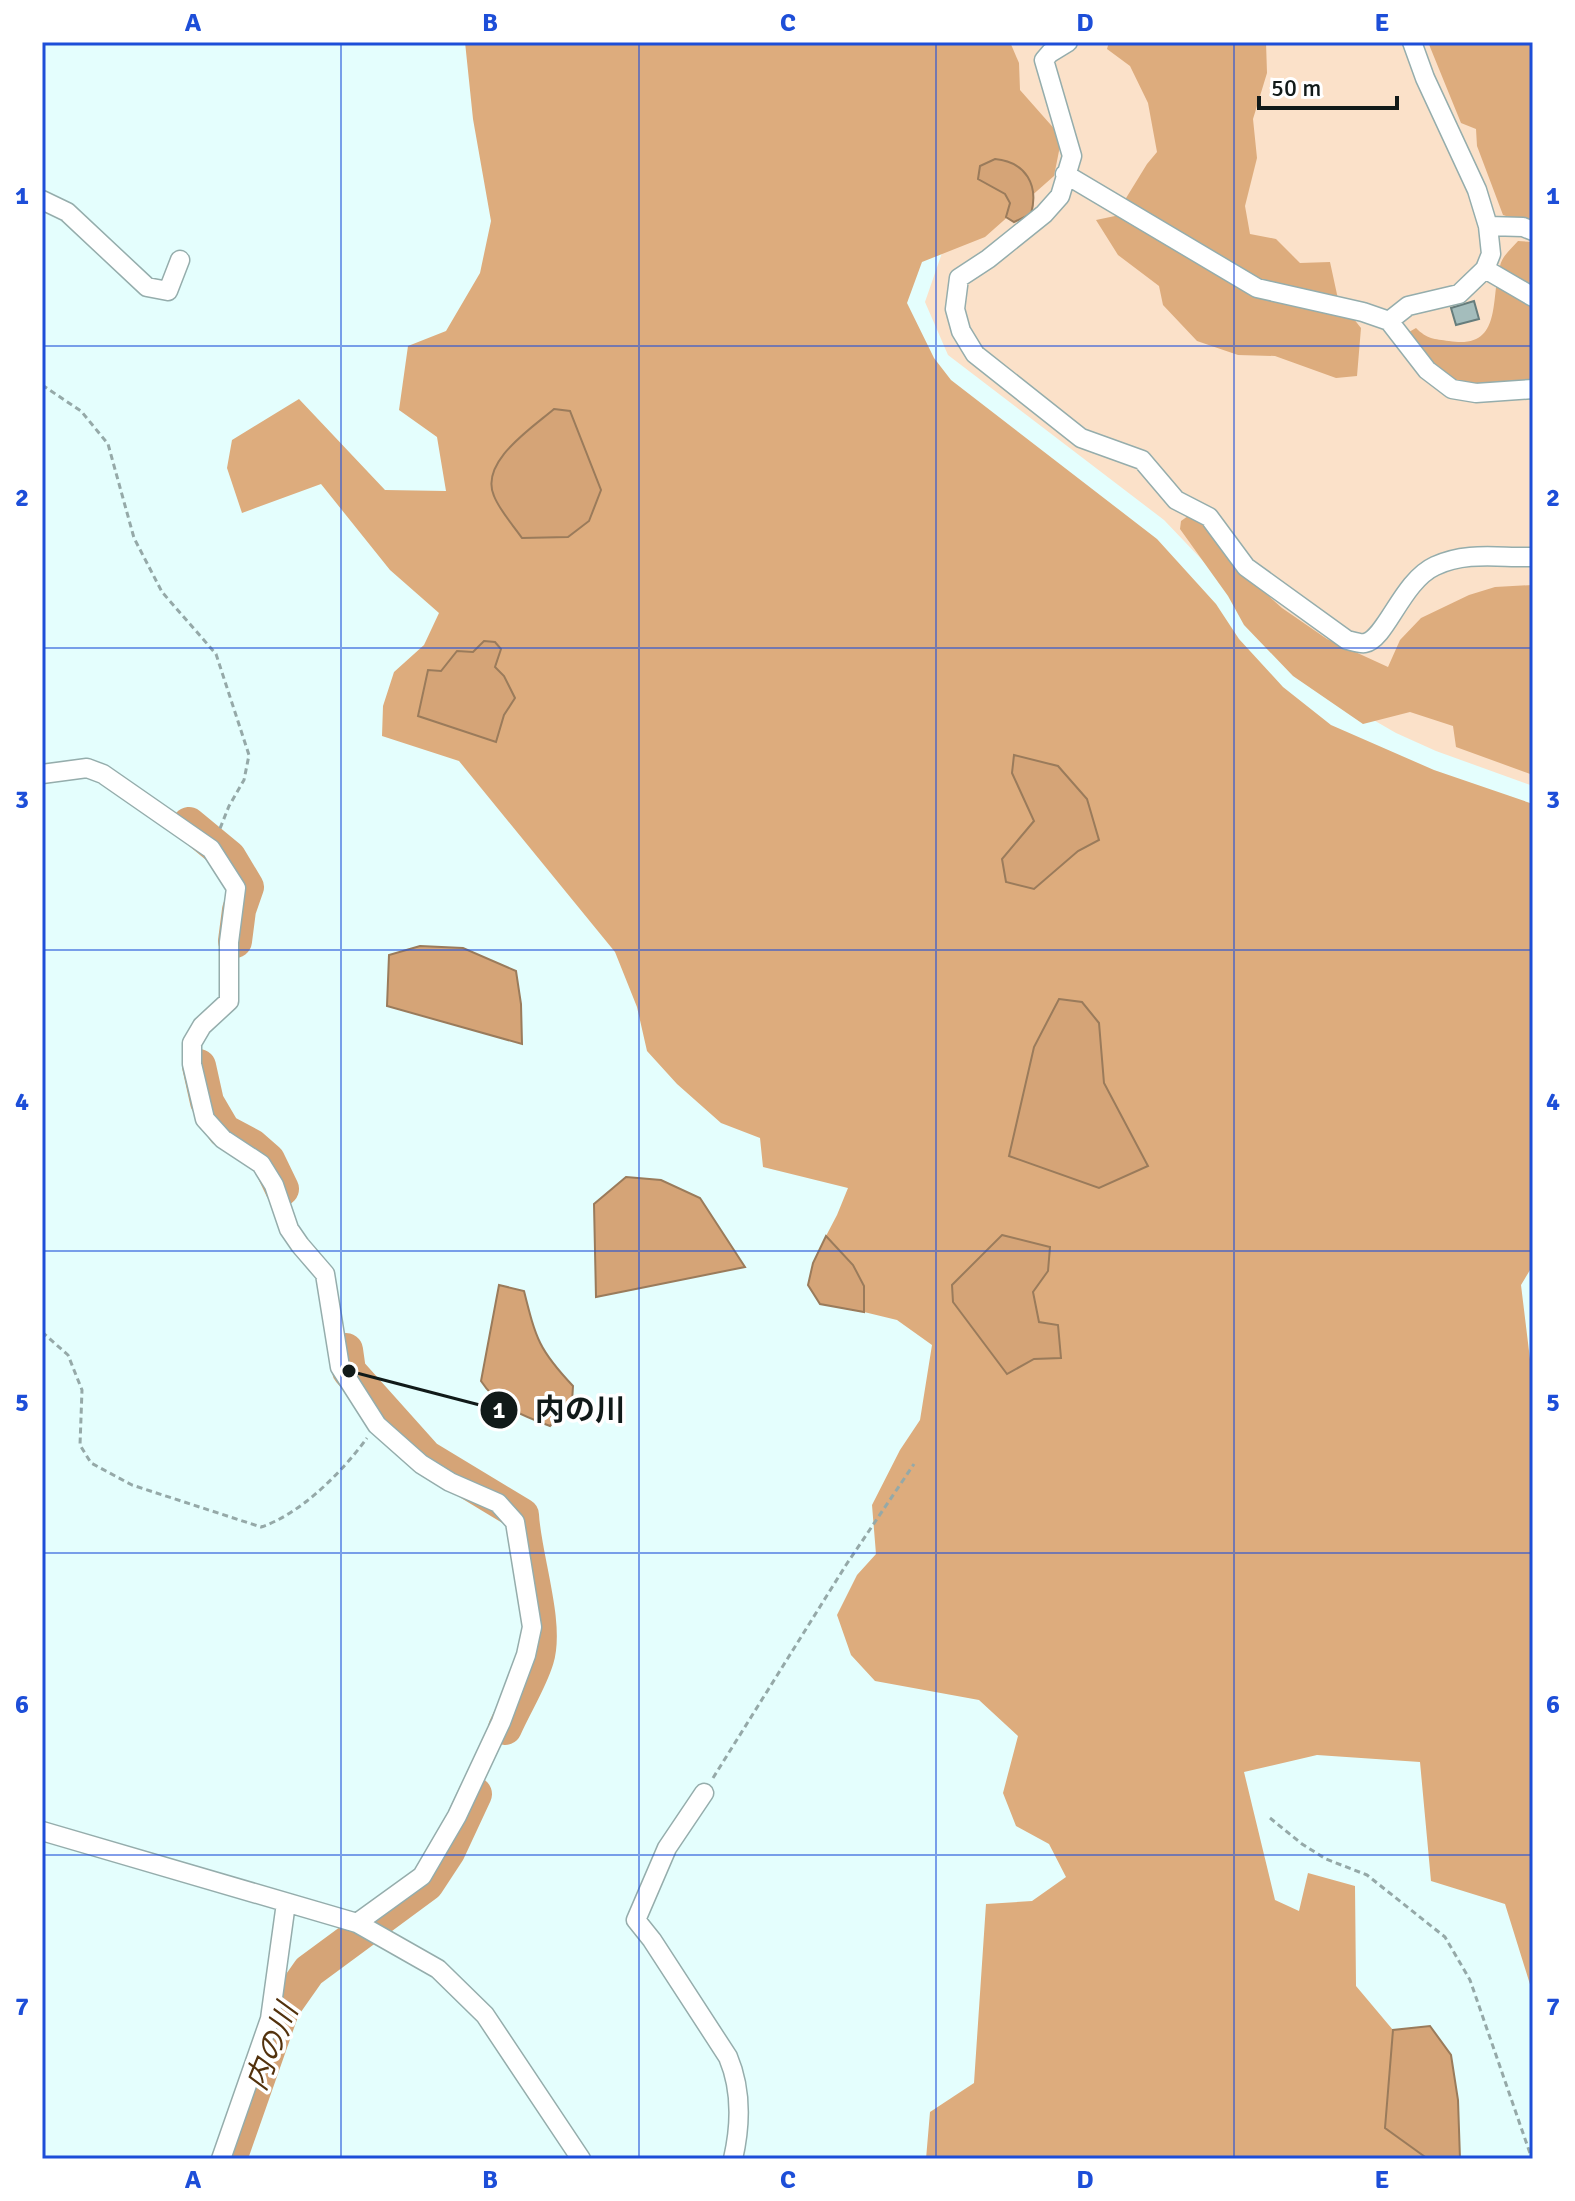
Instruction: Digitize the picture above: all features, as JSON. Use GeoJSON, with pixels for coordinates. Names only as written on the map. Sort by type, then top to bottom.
{"type":"FeatureCollection","features":[{"type":"Feature","properties":{"kind":"street"},"geometry":{"type":"LineString","coordinates":[[1068,42],[1044,60],[1072,156],[1060,196],[1044,214],[959,278],[955,309],[961,331],[975,354],[1081,438],[1142,460],[1176,500],[1209,517],[1246,567],[1347,640],[1365,643],[1379,636],[1399,599],[1413,581],[1432,567],[1460,557],[1483,554],[1533,557]]}},
{"type":"Feature","properties":{"kind":"street"},"geometry":{"type":"LineString","coordinates":[[1389,321],[1408,306],[1459,294],[1485,269],[1491,254],[1488,226],[1477,190],[1425,78],[1412,42]]}},
{"type":"Feature","properties":{"kind":"street"},"geometry":{"type":"LineString","coordinates":[[1065,174],[1257,288],[1363,312],[1389,321],[1427,370],[1452,389],[1476,393],[1533,389]]}},
{"type":"Feature","properties":{"kind":"street"},"geometry":{"type":"LineString","coordinates":[[42,200],[67,212],[147,287],[168,291],[180,260]]}},
{"type":"Feature","properties":{"kind":"street"},"geometry":{"type":"LineString","coordinates":[[1488,226],[1523,227],[1533,231]]}},
{"type":"Feature","properties":{"kind":"street"},"geometry":{"type":"LineString","coordinates":[[1485,269],[1533,297]]}},
{"type":"Feature","properties":{"kind":"street"},"geometry":{"type":"LineString","coordinates":[[42,774],[87,768],[103,774],[211,849],[236,888],[229,942],[229,1001],[202,1026],[192,1043],[197,1094],[205,1119],[223,1139],[261,1164],[274,1185],[289,1229],[325,1274],[340,1367],[377,1425],[421,1464],[450,1482],[498,1503],[515,1522],[532,1627],[526,1655],[501,1722],[457,1816],[422,1876],[357,1923]]}},
{"type":"Feature","properties":{"kind":"street"},"geometry":{"type":"LineString","coordinates":[[704,1793],[667,1848],[636,1920],[728,2057],[737,2077],[740,2099],[733,2159]]}},
{"type":"Feature","properties":{"kind":"street"},"geometry":{"type":"LineString","coordinates":[[42,1831],[357,1923],[438,1969],[485,2015],[581,2159]]}},
{"type":"Feature","properties":{"kind":"street"},"geometry":{"type":"LineString","coordinates":[[221,2159],[270,2019],[286,1903]]}},
{"type":"Feature","properties":{"kind":"path"},"geometry":{"type":"LineString","coordinates":[[42,385],[81,411],[108,444],[134,538],[162,592],[216,654],[249,755],[244,780],[220,828]]}},
{"type":"Feature","properties":{"kind":"path"},"geometry":{"type":"LineString","coordinates":[[42,1332],[68,1355],[82,1390],[80,1445],[91,1463],[132,1485],[261,1527],[279,1521],[346,1467],[377,1425]]}},
{"type":"Feature","properties":{"kind":"path"},"geometry":{"type":"LineString","coordinates":[[704,1793],[846,1565],[914,1464]]}},
{"type":"Feature","properties":{"kind":"path"},"geometry":{"type":"LineString","coordinates":[[1270,1818],[1326,1859],[1367,1875],[1445,1937],[1470,1980],[1532,2159]]}},
{"type":"Feature","properties":{"kind":"shaded area"},"geometry":{"type":"Polygon","coordinates":[[[465,42],[1010,42],[1019,63],[1020,90],[1058,133],[1060,146],[1054,176],[985,237],[922,262],[907,303],[934,358],[951,380],[1157,539],[1216,604],[1239,639],[1283,687],[1331,725],[1434,770],[1533,804],[1533,1265],[1521,1285],[1533,1384],[1533,1994],[1505,1904],[1431,1881],[1420,1762],[1317,1755],[1244,1772],[1275,1900],[1299,1911],[1308,1873],[1355,1886],[1356,1986],[1393,2030],[1385,2128],[1428,2159],[926,2159],[930,2112],[974,2083],[986,1904],[1032,1901],[1066,1877],[1049,1844],[1016,1826],[1003,1793],[1018,1736],[979,1700],[875,1681],[851,1655],[837,1615],[857,1575],[876,1554],[872,1505],[900,1450],[920,1420],[932,1345],[897,1320],[864,1312],[864,1285],[853,1265],[826,1236],[848,1188],[763,1167],[760,1138],[721,1123],[677,1084],[647,1051],[637,1007],[615,952],[459,761],[382,736],[383,706],[394,672],[424,645],[439,613],[390,570],[321,484],[242,513],[227,468],[232,440],[299,399],[385,490],[446,491],[437,437],[399,410],[408,346],[446,331],[480,273],[491,221],[473,119],[465,42]]]}},
{"type":"Feature","properties":{"kind":"shaded area"},"geometry":{"type":"Polygon","coordinates":[[[971,42],[1533,42],[1533,786],[1436,751],[1396,733],[1332,696],[1164,520],[948,355],[925,302],[961,198],[971,42]]]}},
{"type":"Feature","properties":{"kind":"shaded area"},"geometry":{"type":"Polygon","coordinates":[[[1109,42],[1266,42],[1267,73],[1253,119],[1257,158],[1245,206],[1250,234],[1276,239],[1300,263],[1330,262],[1338,299],[1361,328],[1357,376],[1336,378],[1275,356],[1238,355],[1197,341],[1163,305],[1159,286],[1118,255],[1096,220],[1115,216],[1157,152],[1148,103],[1130,66],[1107,49],[1109,42]]]}},
{"type":"Feature","properties":{"kind":"shaded area"},"geometry":{"type":"Polygon","coordinates":[[[1428,42],[1533,42],[1533,225],[1503,215],[1477,146],[1476,129],[1461,123],[1428,42]]]}},
{"type":"Feature","properties":{"kind":"shaded area"},"geometry":{"type":"Polygon","coordinates":[[[995,159],[1022,170],[1031,185],[1031,214],[1014,222],[1006,217],[1010,203],[1005,194],[978,179],[980,166],[995,159]]]}},
{"type":"Feature","properties":{"kind":"shaded area"},"geometry":{"type":"Polygon","coordinates":[[[1518,241],[1533,242],[1533,380],[1483,387],[1456,381],[1438,370],[1423,355],[1409,340],[1409,332],[1416,328],[1431,338],[1449,341],[1466,342],[1478,338],[1491,320],[1501,262],[1518,241]]]}},
{"type":"Feature","properties":{"kind":"shaded area"},"geometry":{"type":"Polygon","coordinates":[[[554,409],[570,411],[601,490],[589,521],[568,537],[522,538],[503,512],[491,483],[494,471],[510,447],[554,409]]]}},
{"type":"Feature","properties":{"kind":"shaded area"},"geometry":{"type":"Polygon","coordinates":[[[1188,516],[1202,520],[1244,574],[1282,608],[1327,639],[1388,667],[1400,640],[1421,618],[1469,595],[1495,587],[1533,585],[1533,775],[1456,747],[1453,726],[1410,712],[1363,724],[1293,676],[1244,625],[1228,596],[1180,529],[1181,521],[1188,516]]]}},
{"type":"Feature","properties":{"kind":"shaded area"},"geometry":{"type":"Polygon","coordinates":[[[484,641],[495,642],[501,649],[495,667],[504,676],[515,698],[504,715],[496,742],[418,716],[428,670],[441,671],[457,651],[473,652],[484,641]]]}},
{"type":"Feature","properties":{"kind":"shaded area"},"geometry":{"type":"Polygon","coordinates":[[[1014,755],[1058,766],[1087,799],[1099,840],[1078,851],[1034,889],[1006,882],[1002,859],[1034,821],[1012,773],[1014,755]]]}},
{"type":"Feature","properties":{"kind":"shaded area"},"geometry":{"type":"Polygon","coordinates":[[[420,946],[463,948],[516,971],[522,1044],[387,1006],[389,955],[420,946]]]}},
{"type":"Feature","properties":{"kind":"shaded area"},"geometry":{"type":"Polygon","coordinates":[[[1059,999],[1082,1002],[1099,1023],[1104,1083],[1148,1166],[1099,1188],[1009,1156],[1034,1047],[1059,999]]]}},
{"type":"Feature","properties":{"kind":"shaded area"},"geometry":{"type":"Polygon","coordinates":[[[626,1177],[661,1180],[700,1198],[745,1267],[596,1297],[594,1204],[626,1177]]]}},
{"type":"Feature","properties":{"kind":"shaded area"},"geometry":{"type":"Polygon","coordinates":[[[1002,1235],[1050,1247],[1048,1271],[1033,1292],[1039,1322],[1058,1325],[1061,1358],[1034,1359],[1007,1374],[953,1302],[952,1285],[1002,1235]]]}},
{"type":"Feature","properties":{"kind":"shaded area"},"geometry":{"type":"Polygon","coordinates":[[[826,1236],[853,1265],[864,1286],[864,1312],[820,1304],[808,1285],[813,1263],[826,1236]]]}},
{"type":"Feature","properties":{"kind":"shaded area"},"geometry":{"type":"Polygon","coordinates":[[[499,1285],[524,1291],[540,1343],[573,1386],[572,1402],[550,1426],[503,1404],[481,1381],[499,1285]]]}},
{"type":"Feature","properties":{"kind":"shaded area"},"geometry":{"type":"Polygon","coordinates":[[[1430,2026],[1451,2055],[1458,2100],[1460,2159],[1428,2159],[1385,2128],[1393,2030],[1430,2026]]]}},
{"type":"Feature","properties":{"kind":"building"},"geometry":{"type":"Polygon","coordinates":[[[1474,301],[1479,319],[1456,325],[1451,308],[1474,301]]]}},
{"type":"Feature","properties":{"kind":"waterway","name":"内の川"},"geometry":{"type":"LineString","coordinates":[[189,824],[229,857],[247,887],[239,910],[235,941]]}},
{"type":"Feature","properties":{"kind":"waterway","name":"内の川"},"geometry":{"type":"LineString","coordinates":[[199,1066],[207,1102],[224,1131],[252,1146],[268,1160],[282,1189]]}},
{"type":"Feature","properties":{"kind":"waterway","name":"内の川"},"geometry":{"type":"LineString","coordinates":[[346,1350],[349,1371],[426,1457],[522,1515],[538,1609],[540,1644],[534,1668],[505,1728]]}},
{"type":"Feature","properties":{"kind":"waterway","name":"内の川"},"geometry":{"type":"LineString","coordinates":[[230,2159],[283,2008],[309,1971],[427,1884],[448,1852],[475,1794]]}},
{"type":"Feature","properties":{"kind":"place","name":"内の川"},"geometry":{"type":"Point","coordinates":[349,1371]}}]}
